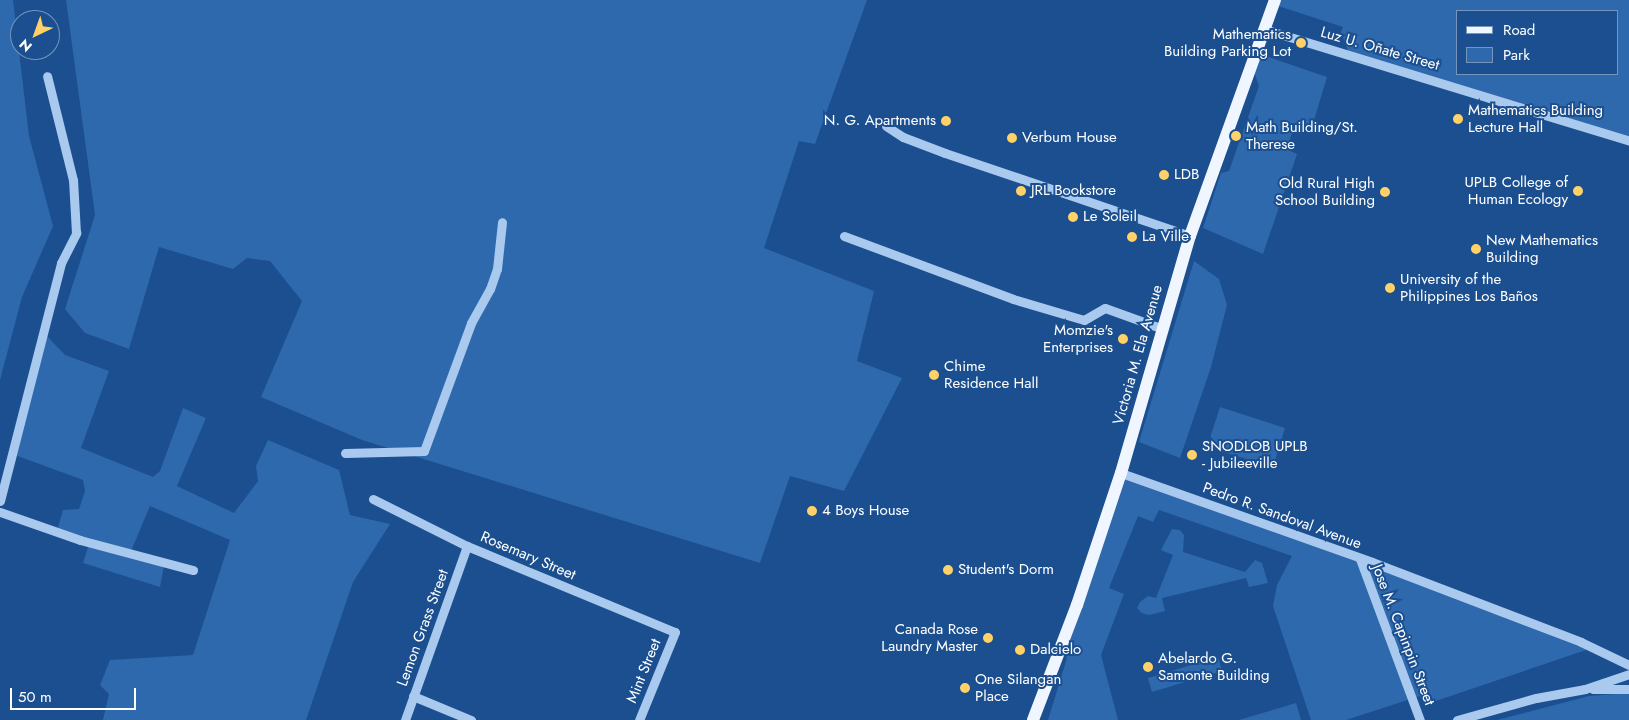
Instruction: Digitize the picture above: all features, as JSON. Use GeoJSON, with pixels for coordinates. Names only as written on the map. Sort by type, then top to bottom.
{"type":"FeatureCollection","features":[{"type":"Feature","properties":{"kind":"main road","name":"Victoria M. Ela Avenue"},"geometry":{"type":"LineString","coordinates":[[1032,720],[1077,605],[1121,473],[1190,236],[1276,0]]}},
{"type":"Feature","properties":{"kind":"street","name":"Luz U. Oñate Street"},"geometry":{"type":"LineString","coordinates":[[1266,30],[1629,141]]}},
{"type":"Feature","properties":{"kind":"street"},"geometry":{"type":"LineString","coordinates":[[0,501],[61,263],[76,233],[73,180],[47,76]]}},
{"type":"Feature","properties":{"kind":"street"},"geometry":{"type":"LineString","coordinates":[[886,126],[903,137],[945,153],[1190,236]]}},
{"type":"Feature","properties":{"kind":"street"},"geometry":{"type":"LineString","coordinates":[[345,453],[424,451],[471,323],[490,289],[497,269],[502,222]]}},
{"type":"Feature","properties":{"kind":"street"},"geometry":{"type":"LineString","coordinates":[[844,236],[1014,299],[1084,320],[1105,308],[1163,329]]}},
{"type":"Feature","properties":{"kind":"street","name":"Pedro R. Sandoval Avenue"},"geometry":{"type":"LineString","coordinates":[[1121,473],[1360,559],[1580,642],[1629,665]]}},
{"type":"Feature","properties":{"kind":"street","name":"Rosemary Street"},"geometry":{"type":"LineString","coordinates":[[373,499],[467,546],[675,632]]}},
{"type":"Feature","properties":{"kind":"street"},"geometry":{"type":"LineString","coordinates":[[0,512],[80,540],[193,570]]}},
{"type":"Feature","properties":{"kind":"street","name":"Lemon Grass Street"},"geometry":{"type":"LineString","coordinates":[[405,720],[467,546]]}},
{"type":"Feature","properties":{"kind":"street","name":"Jose M. Capinpin Street"},"geometry":{"type":"LineString","coordinates":[[1360,559],[1420,720]]}},
{"type":"Feature","properties":{"kind":"street","name":"Mint Street"},"geometry":{"type":"LineString","coordinates":[[639,720],[675,632]]}},
{"type":"Feature","properties":{"kind":"street"},"geometry":{"type":"LineString","coordinates":[[1457,720],[1536,698],[1585,689],[1629,674]]}},
{"type":"Feature","properties":{"kind":"street"},"geometry":{"type":"LineString","coordinates":[[1585,689],[1629,689]]}},
{"type":"Feature","properties":{"kind":"street"},"geometry":{"type":"LineString","coordinates":[[414,696],[471,720]]}},
{"type":"Feature","properties":{"kind":"green space"},"geometry":{"type":"Polygon","coordinates":[[[0,0],[13,0],[14,10],[10,10],[10,60],[20,60],[29,136],[53,226],[22,297],[0,380],[0,0]]]}},
{"type":"Feature","properties":{"kind":"green space"},"geometry":{"type":"Polygon","coordinates":[[[66,0],[867,0],[815,144],[799,141],[764,248],[874,291],[857,361],[902,378],[844,491],[790,476],[760,563],[362,440],[261,397],[302,301],[270,261],[247,258],[233,269],[159,247],[129,349],[85,333],[65,309],[95,215],[66,0]]]}},
{"type":"Feature","properties":{"kind":"green space"},"geometry":{"type":"Polygon","coordinates":[[[1277,0],[1629,0],[1629,138],[1348,51],[1341,32],[1343,27],[1275,5],[1277,0]]]}},
{"type":"Feature","properties":{"kind":"green space"},"geometry":{"type":"Polygon","coordinates":[[[1260,54],[1327,77],[1312,127],[1304,126],[1293,131],[1286,149],[1297,154],[1263,254],[1203,228],[1221,173],[1229,171],[1259,86],[1254,72],[1260,54]]]}},
{"type":"Feature","properties":{"kind":"green space"},"geometry":{"type":"Polygon","coordinates":[[[1194,261],[1219,279],[1227,305],[1211,367],[1180,458],[1139,442],[1194,261]]]}},
{"type":"Feature","properties":{"kind":"green space"},"geometry":{"type":"Polygon","coordinates":[[[47,336],[65,355],[109,371],[81,448],[153,477],[160,471],[183,408],[206,418],[177,486],[234,513],[258,481],[256,466],[268,440],[339,470],[350,515],[390,524],[353,582],[306,720],[103,720],[109,694],[100,685],[110,660],[193,655],[230,540],[150,506],[131,551],[164,566],[160,587],[83,563],[89,544],[57,531],[63,510],[79,509],[85,491],[83,480],[15,455],[47,336]]]}},
{"type":"Feature","properties":{"kind":"green space"},"geometry":{"type":"Polygon","coordinates":[[[1220,407],[1285,428],[1273,467],[1207,447],[1220,407]]]}},
{"type":"Feature","properties":{"kind":"green space"},"geometry":{"type":"Polygon","coordinates":[[[1123,479],[1301,541],[1592,648],[1424,705],[1420,696],[1346,720],[1311,720],[1273,606],[1277,585],[1292,556],[1159,510],[1153,522],[1138,516],[1109,588],[1124,594],[1101,655],[1118,720],[1048,720],[1067,658],[1062,650],[1123,479]]]}},
{"type":"Feature","properties":{"kind":"green space"},"geometry":{"type":"Polygon","coordinates":[[[1172,529],[1180,530],[1184,535],[1183,552],[1245,572],[1255,560],[1262,563],[1268,583],[1249,587],[1246,578],[1162,598],[1165,611],[1149,615],[1142,613],[1137,608],[1140,602],[1148,596],[1156,598],[1173,555],[1161,550],[1172,529]]]}},
{"type":"Feature","properties":{"kind":"green space"},"geometry":{"type":"Polygon","coordinates":[[[1218,657],[1222,671],[1152,692],[1148,678],[1218,657]]]}},
{"type":"Feature","properties":{"kind":"green space"},"geometry":{"type":"Polygon","coordinates":[[[1629,693],[1629,720],[1497,720],[1589,696],[1629,693]]]}},
{"type":"Feature","properties":{"kind":"green space"},"geometry":{"type":"Polygon","coordinates":[[[1296,703],[1301,720],[1239,720],[1296,703]]]}},
{"type":"Feature","properties":{"kind":"place","name":"Mathematics Building Parking Lot"},"geometry":{"type":"Point","coordinates":[1301,43]}},
{"type":"Feature","properties":{"kind":"place","name":"Mathematics Building Lecture Hall"},"geometry":{"type":"Point","coordinates":[1458,119]}},
{"type":"Feature","properties":{"kind":"place","name":"N. G. Apartments"},"geometry":{"type":"Point","coordinates":[946,121]}},
{"type":"Feature","properties":{"kind":"place","name":"Math Building/St. Therese"},"geometry":{"type":"Point","coordinates":[1236,136]}},
{"type":"Feature","properties":{"kind":"place","name":"Verbum House"},"geometry":{"type":"Point","coordinates":[1012,138]}},
{"type":"Feature","properties":{"kind":"place","name":"LDB"},"geometry":{"type":"Point","coordinates":[1164,175]}},
{"type":"Feature","properties":{"kind":"place","name":"JRL Bookstore"},"geometry":{"type":"Point","coordinates":[1021,191]}},
{"type":"Feature","properties":{"kind":"place","name":"UPLB College of Human Ecology"},"geometry":{"type":"Point","coordinates":[1578,191]}},
{"type":"Feature","properties":{"kind":"place","name":"Old Rural High School Building"},"geometry":{"type":"Point","coordinates":[1385,192]}},
{"type":"Feature","properties":{"kind":"place","name":"Le Soleil"},"geometry":{"type":"Point","coordinates":[1073,217]}},
{"type":"Feature","properties":{"kind":"place","name":"La Ville"},"geometry":{"type":"Point","coordinates":[1132,237]}},
{"type":"Feature","properties":{"kind":"place","name":"New Mathematics Building"},"geometry":{"type":"Point","coordinates":[1476,249]}},
{"type":"Feature","properties":{"kind":"place","name":"University of the Philippines Los Baños"},"geometry":{"type":"Point","coordinates":[1390,288]}},
{"type":"Feature","properties":{"kind":"place","name":"Momzie's Enterprises"},"geometry":{"type":"Point","coordinates":[1123,339]}},
{"type":"Feature","properties":{"kind":"place","name":"Chime Residence Hall"},"geometry":{"type":"Point","coordinates":[934,375]}},
{"type":"Feature","properties":{"kind":"place","name":"SNODLOB UPLB - Jubileeville"},"geometry":{"type":"Point","coordinates":[1192,455]}},
{"type":"Feature","properties":{"kind":"place","name":"4 Boys House"},"geometry":{"type":"Point","coordinates":[812,511]}},
{"type":"Feature","properties":{"kind":"place","name":"Student's Dorm"},"geometry":{"type":"Point","coordinates":[948,570]}},
{"type":"Feature","properties":{"kind":"place","name":"Canada Rose Laundry Master"},"geometry":{"type":"Point","coordinates":[988,638]}},
{"type":"Feature","properties":{"kind":"place","name":"Dalcielo"},"geometry":{"type":"Point","coordinates":[1020,650]}},
{"type":"Feature","properties":{"kind":"place","name":"Abelardo G. Samonte Building"},"geometry":{"type":"Point","coordinates":[1148,667]}},
{"type":"Feature","properties":{"kind":"place","name":"One Silangan Place"},"geometry":{"type":"Point","coordinates":[965,688]}}]}
